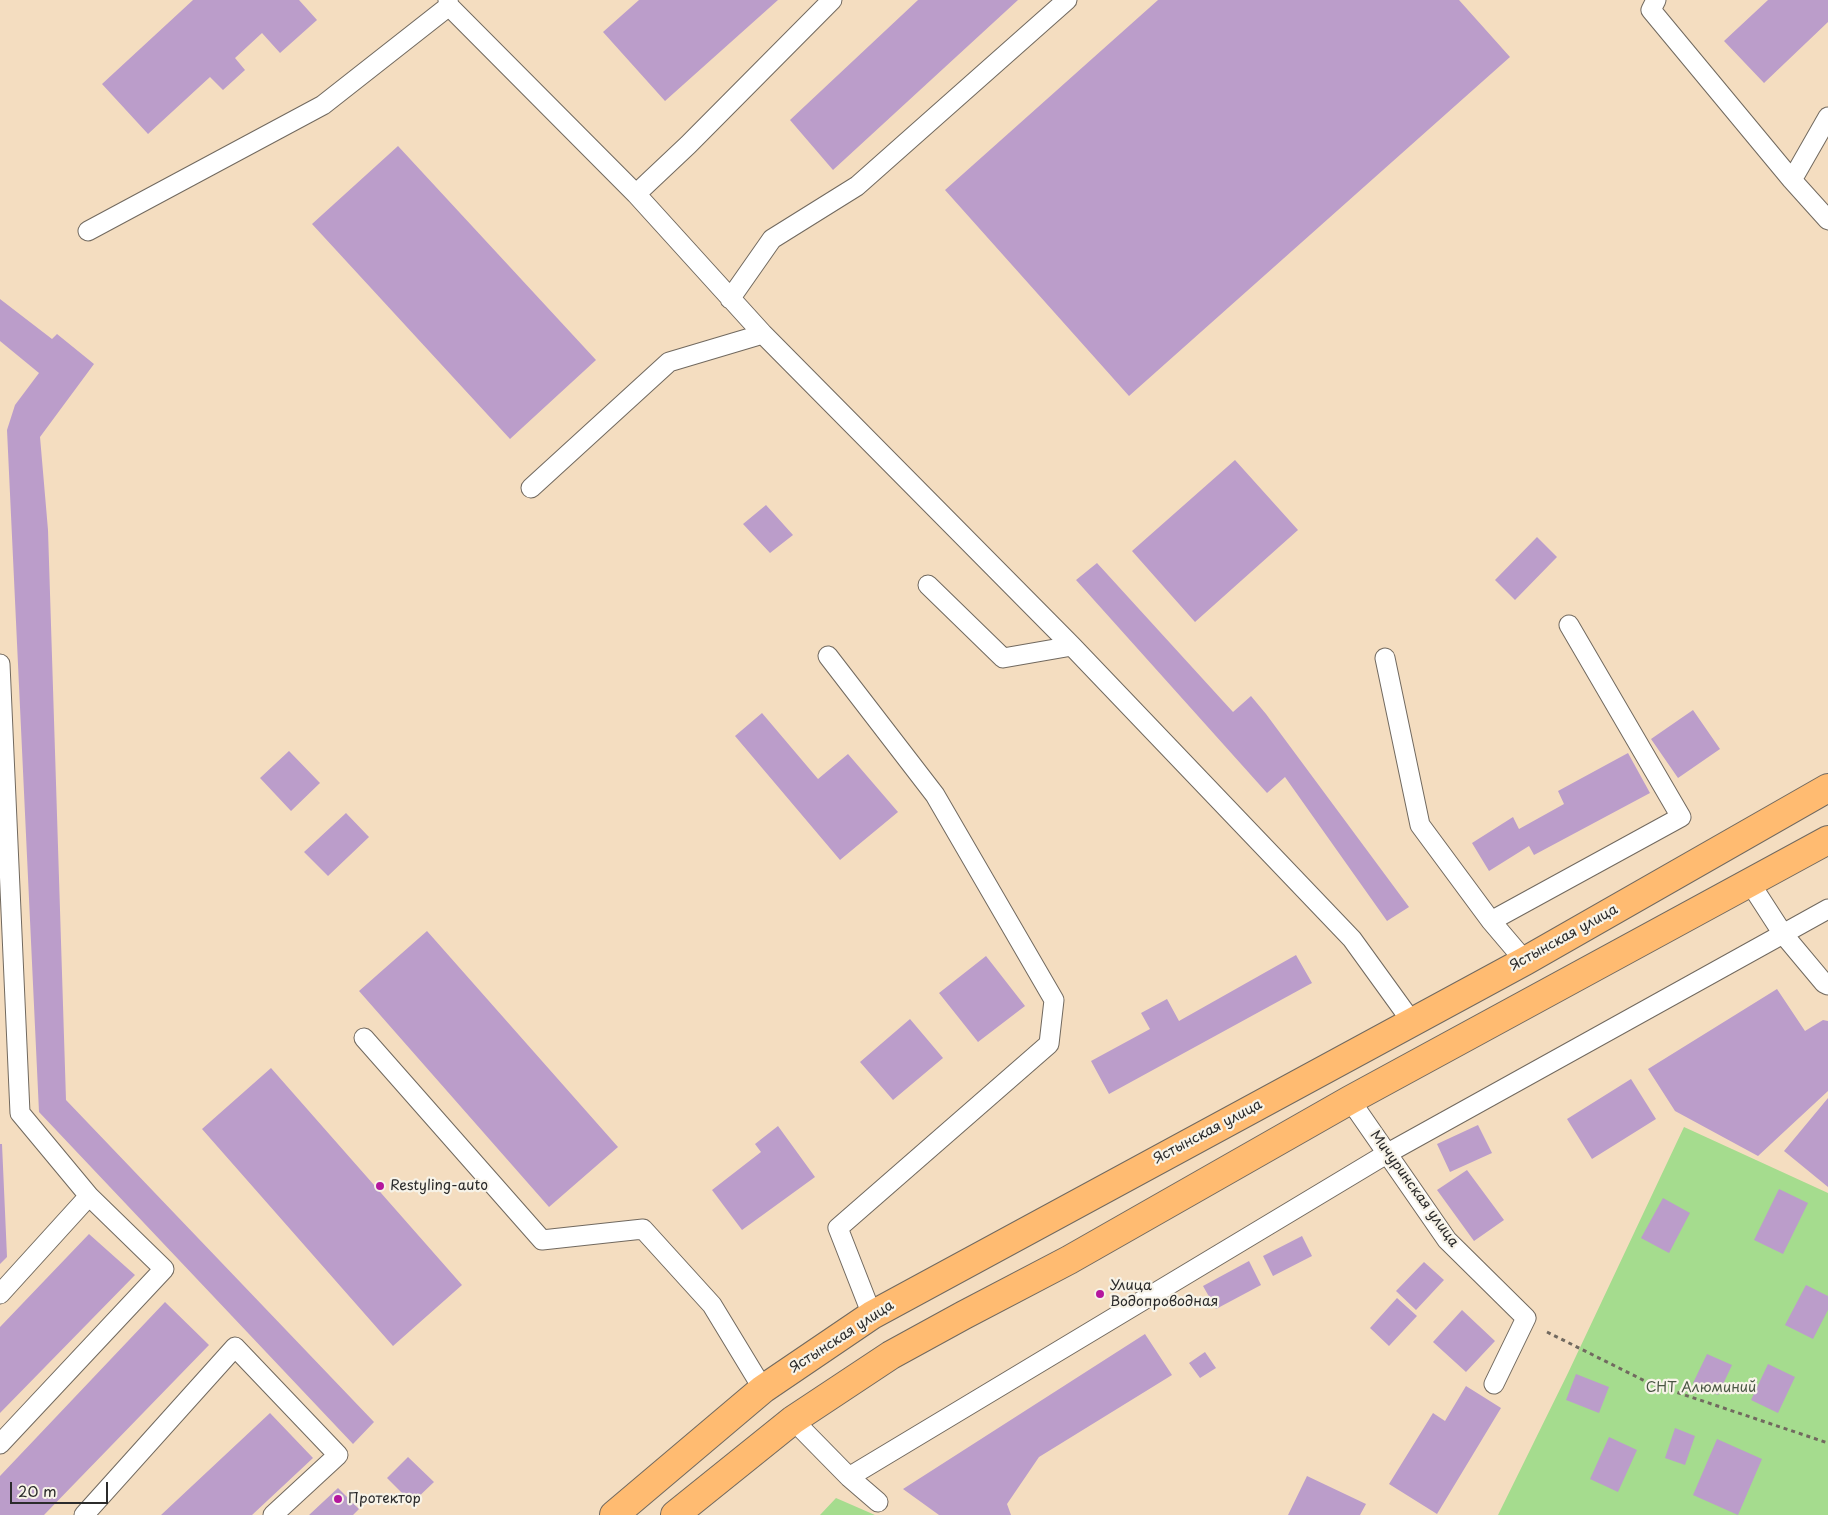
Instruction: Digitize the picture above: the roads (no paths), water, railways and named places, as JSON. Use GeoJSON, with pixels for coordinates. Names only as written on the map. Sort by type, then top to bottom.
{"type":"FeatureCollection","features":[{"type":"Feature","properties":{"kind":"main road","name":"Ястынская улица"},"geometry":{"type":"LineString","coordinates":[[614,1515],[763,1389],[872,1315],[1525,961],[1828,788]]}},
{"type":"Feature","properties":{"kind":"main road"},"geometry":{"type":"LineString","coordinates":[[675,1515],[793,1420],[891,1355],[1077,1255],[1350,1100],[1828,840]]}},
{"type":"Feature","properties":{"kind":"lane"},"geometry":{"type":"LineString","coordinates":[[636,194],[832,0]]}},
{"type":"Feature","properties":{"kind":"lane"},"geometry":{"type":"LineString","coordinates":[[730,299],[772,239],[857,186],[1068,0]]}},
{"type":"Feature","properties":{"kind":"lane"},"geometry":{"type":"LineString","coordinates":[[1656,0],[1651,10],[1792,180],[1828,220]]}},
{"type":"Feature","properties":{"kind":"lane"},"geometry":{"type":"LineString","coordinates":[[88,231],[323,105],[448,3],[636,194],[763,334],[1072,646],[1352,939],[1412,1022]]}},
{"type":"Feature","properties":{"kind":"lane"},"geometry":{"type":"LineString","coordinates":[[1792,180],[1828,117]]}},
{"type":"Feature","properties":{"kind":"lane"},"geometry":{"type":"LineString","coordinates":[[531,488],[669,362],[763,334]]}},
{"type":"Feature","properties":{"kind":"lane"},"geometry":{"type":"LineString","coordinates":[[928,585],[1003,658],[1072,646]]}},
{"type":"Feature","properties":{"kind":"lane"},"geometry":{"type":"LineString","coordinates":[[1491,921],[1681,817],[1569,625]]}},
{"type":"Feature","properties":{"kind":"lane"},"geometry":{"type":"LineString","coordinates":[[828,656],[935,795],[1054,1000],[1049,1044],[838,1228],[872,1315]]}},
{"type":"Feature","properties":{"kind":"lane"},"geometry":{"type":"LineString","coordinates":[[1385,658],[1420,825],[1491,921],[1525,961]]}},
{"type":"Feature","properties":{"kind":"lane"},"geometry":{"type":"LineString","coordinates":[[0,664],[20,1113],[89,1196],[164,1269],[0,1444]]}},
{"type":"Feature","properties":{"kind":"lane"},"geometry":{"type":"LineString","coordinates":[[1750,882],[1783,934],[1824,983],[1828,985]]}},
{"type":"Feature","properties":{"kind":"lane"},"geometry":{"type":"LineString","coordinates":[[849,1477],[1388,1153],[1828,909]]}},
{"type":"Feature","properties":{"kind":"lane"},"geometry":{"type":"LineString","coordinates":[[364,1038],[542,1240],[643,1229],[712,1305],[763,1389]]}},
{"type":"Feature","properties":{"kind":"lane","name":"Мичуринская улица"},"geometry":{"type":"LineString","coordinates":[[1350,1100],[1447,1240],[1526,1318],[1494,1384]]}},
{"type":"Feature","properties":{"kind":"lane"},"geometry":{"type":"LineString","coordinates":[[0,1294],[89,1196]]}},
{"type":"Feature","properties":{"kind":"lane"},"geometry":{"type":"LineString","coordinates":[[84,1515],[235,1347],[338,1455],[274,1515]]}},
{"type":"Feature","properties":{"kind":"lane"},"geometry":{"type":"LineString","coordinates":[[793,1420],[849,1477],[878,1502]]}},
{"type":"Feature","properties":{"kind":"place","name":"Restyling-auto"},"geometry":{"type":"Point","coordinates":[380,1186]}},
{"type":"Feature","properties":{"kind":"place","name":"Улица Водопроводная"},"geometry":{"type":"Point","coordinates":[1100,1294]}},
{"type":"Feature","properties":{"kind":"place","name":"Протектор"},"geometry":{"type":"Point","coordinates":[338,1499]}},
{"type":"Feature","properties":{"kind":"park label","name":"СНТ Алюминий"},"geometry":{"type":"Point","coordinates":[1701,1388]}}]}
